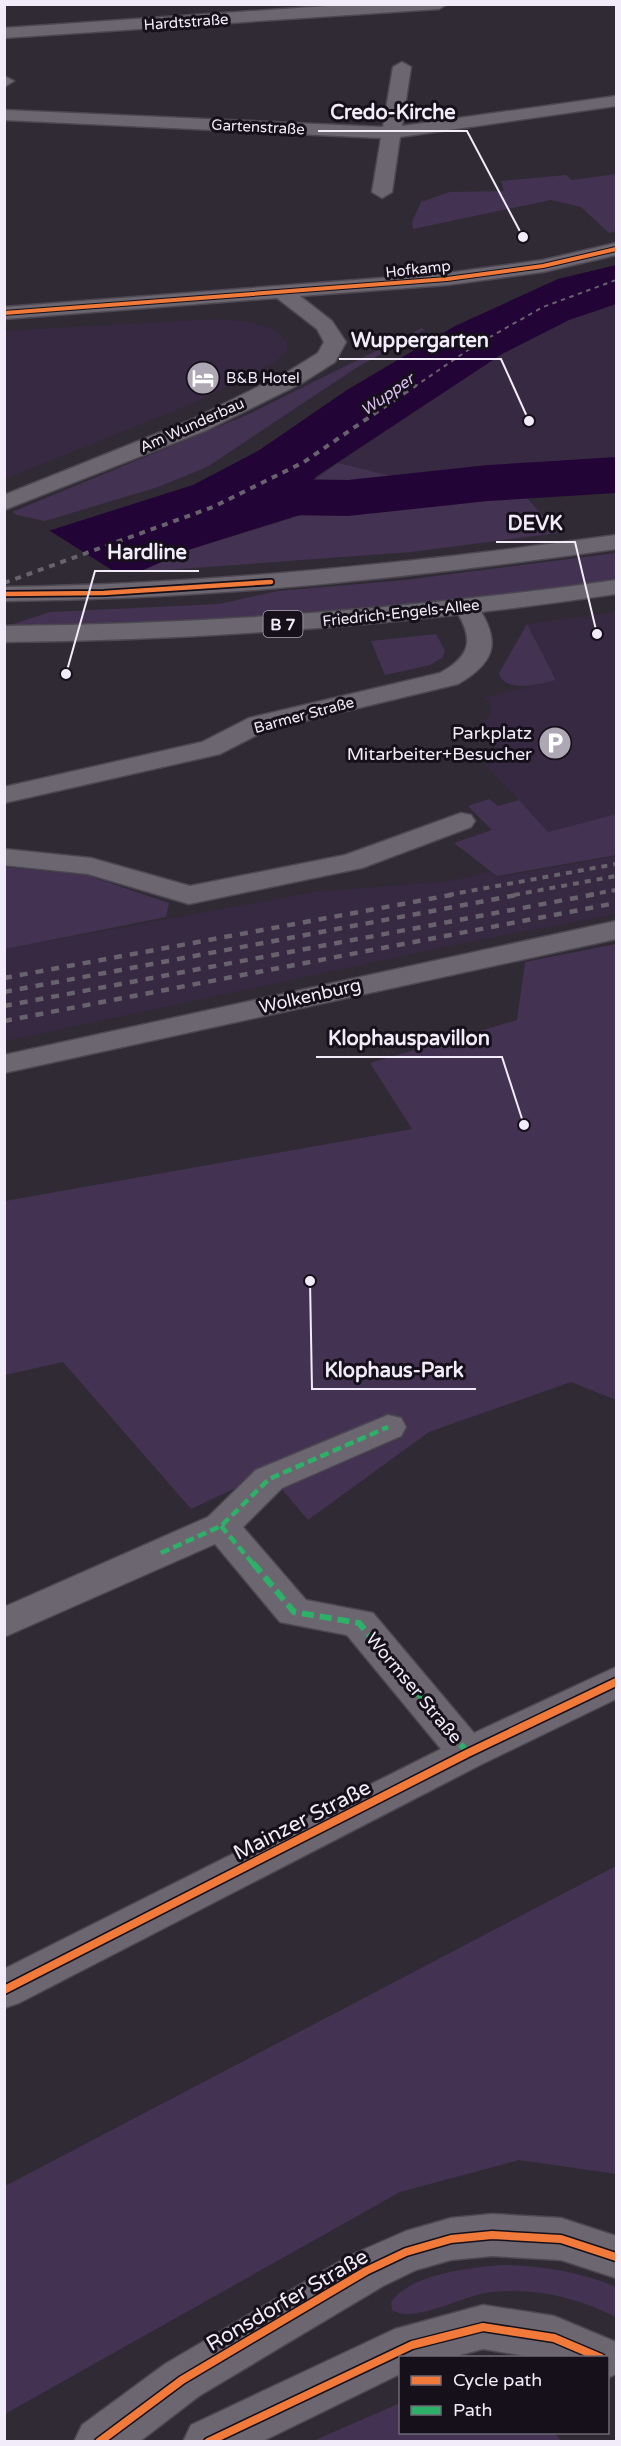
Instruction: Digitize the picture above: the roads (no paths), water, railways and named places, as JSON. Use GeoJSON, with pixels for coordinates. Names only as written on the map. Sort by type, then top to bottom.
{"type":"FeatureCollection","features":[{"type":"Feature","properties":{"kind":"main road"},"geometry":{"type":"LineString","coordinates":[[4,596],[251,583],[431,567],[616,542]]}},
{"type":"Feature","properties":{"kind":"main road","name":"Friedrich-Engels-Allee"},"geometry":{"type":"LineString","coordinates":[[4,634],[100,634],[205,630],[366,618],[616,587]]}},
{"type":"Feature","properties":{"kind":"main road","name":"Ronsdorfer Straße"},"geometry":{"type":"LineString","coordinates":[[99,2442],[182,2380],[366,2271],[406,2252],[451,2239],[492,2235],[561,2239],[616,2257]]}},
{"type":"Feature","properties":{"kind":"main road"},"geometry":{"type":"LineString","coordinates":[[208,2442],[412,2345],[483,2327],[554,2338],[596,2356]]}},
{"type":"Feature","properties":{"kind":"street","name":"Hardtstraße"},"geometry":{"type":"LineString","coordinates":[[4,33],[439,4]]}},
{"type":"Feature","properties":{"kind":"street"},"geometry":{"type":"LineString","coordinates":[[382,192],[402,67]]}},
{"type":"Feature","properties":{"kind":"street","name":"Gartenstraße"},"geometry":{"type":"LineString","coordinates":[[4,115],[393,134],[616,101]]}},
{"type":"Feature","properties":{"kind":"street","name":"Hofkamp"},"geometry":{"type":"LineString","coordinates":[[4,313],[284,294],[447,279],[543,266],[616,249]]}},
{"type":"Feature","properties":{"kind":"street","name":"Am Wunderbau"},"geometry":{"type":"LineString","coordinates":[[4,503],[199,425],[294,378],[327,357],[335,342],[325,325],[284,294]]}},
{"type":"Feature","properties":{"kind":"street","name":"Barmer Straße"},"geometry":{"type":"LineString","coordinates":[[4,795],[211,748],[258,724],[448,679],[468,666],[474,659],[479,646],[480,632],[466,607]]}},
{"type":"Feature","properties":{"kind":"street"},"geometry":{"type":"LineString","coordinates":[[4,857],[91,866],[189,895],[352,861],[461,821]]}},
{"type":"Feature","properties":{"kind":"street","name":"Wolkenburg"},"geometry":{"type":"LineString","coordinates":[[4,1064],[616,930]]}},
{"type":"Feature","properties":{"kind":"street"},"geometry":{"type":"LineString","coordinates":[[4,1623],[221,1526],[269,1479],[388,1427]]}},
{"type":"Feature","properties":{"kind":"street","name":"Wormser Straße"},"geometry":{"type":"LineString","coordinates":[[221,1526],[294,1612],[359,1623],[468,1753]]}},
{"type":"Feature","properties":{"kind":"street","name":"Mainzer Straße"},"geometry":{"type":"LineString","coordinates":[[4,1990],[468,1753],[616,1682]]}},
{"type":"Feature","properties":{"kind":"water"},"geometry":{"type":"Polygon","coordinates":[[[616,265],[616,304],[569,320],[502,354],[317,476],[309,484],[312,511],[188,550],[139,572],[5,614],[4,545],[193,485],[258,451],[347,390],[455,326],[558,279],[616,265]]]}},
{"type":"Feature","properties":{"kind":"waterway","name":"Wupper"},"geometry":{"type":"LineString","coordinates":[[229,496],[348,498],[488,483],[616,475]]}},
{"type":"Feature","properties":{"kind":"railway"},"geometry":{"type":"LineString","coordinates":[[414,387],[474,346],[543,307],[616,280]]}},
{"type":"Feature","properties":{"kind":"railway"},"geometry":{"type":"LineString","coordinates":[[4,583],[213,507],[304,462],[416,385]]}},
{"type":"Feature","properties":{"kind":"railway"},"geometry":{"type":"LineString","coordinates":[[448,895],[616,864]]}},
{"type":"Feature","properties":{"kind":"railway"},"geometry":{"type":"LineString","coordinates":[[514,895],[616,876]]}},
{"type":"Feature","properties":{"kind":"railway"},"geometry":{"type":"LineString","coordinates":[[588,895],[616,890]]}},
{"type":"Feature","properties":{"kind":"railway"},"geometry":{"type":"LineString","coordinates":[[4,978],[456,894]]}},
{"type":"Feature","properties":{"kind":"railway"},"geometry":{"type":"LineString","coordinates":[[4,992],[522,894]]}},
{"type":"Feature","properties":{"kind":"railway"},"geometry":{"type":"LineString","coordinates":[[4,1006],[596,894]]}},
{"type":"Feature","properties":{"kind":"railway"},"geometry":{"type":"LineString","coordinates":[[4,1021],[616,903]]}},
{"type":"Feature","properties":{"kind":"place","name":"Credo-Kirche"},"geometry":{"type":"Point","coordinates":[523,237]}},
{"type":"Feature","properties":{"kind":"place","name":"B&B Hotel"},"geometry":{"type":"Point","coordinates":[203,378]}},
{"type":"Feature","properties":{"kind":"place","name":"Wuppergarten"},"geometry":{"type":"Point","coordinates":[529,421]}},
{"type":"Feature","properties":{"kind":"place","name":"DEVK"},"geometry":{"type":"Point","coordinates":[597,634]}},
{"type":"Feature","properties":{"kind":"place","name":"Hardline"},"geometry":{"type":"Point","coordinates":[66,674]}},
{"type":"Feature","properties":{"kind":"place","name":"Parkplatz Mitarbeiter+Besucher"},"geometry":{"type":"Point","coordinates":[555,743]}},
{"type":"Feature","properties":{"kind":"place","name":"Klophauspavillon"},"geometry":{"type":"Point","coordinates":[524,1125]}},
{"type":"Feature","properties":{"kind":"place","name":"Klophaus-Park"},"geometry":{"type":"Point","coordinates":[310,1281]}}]}
